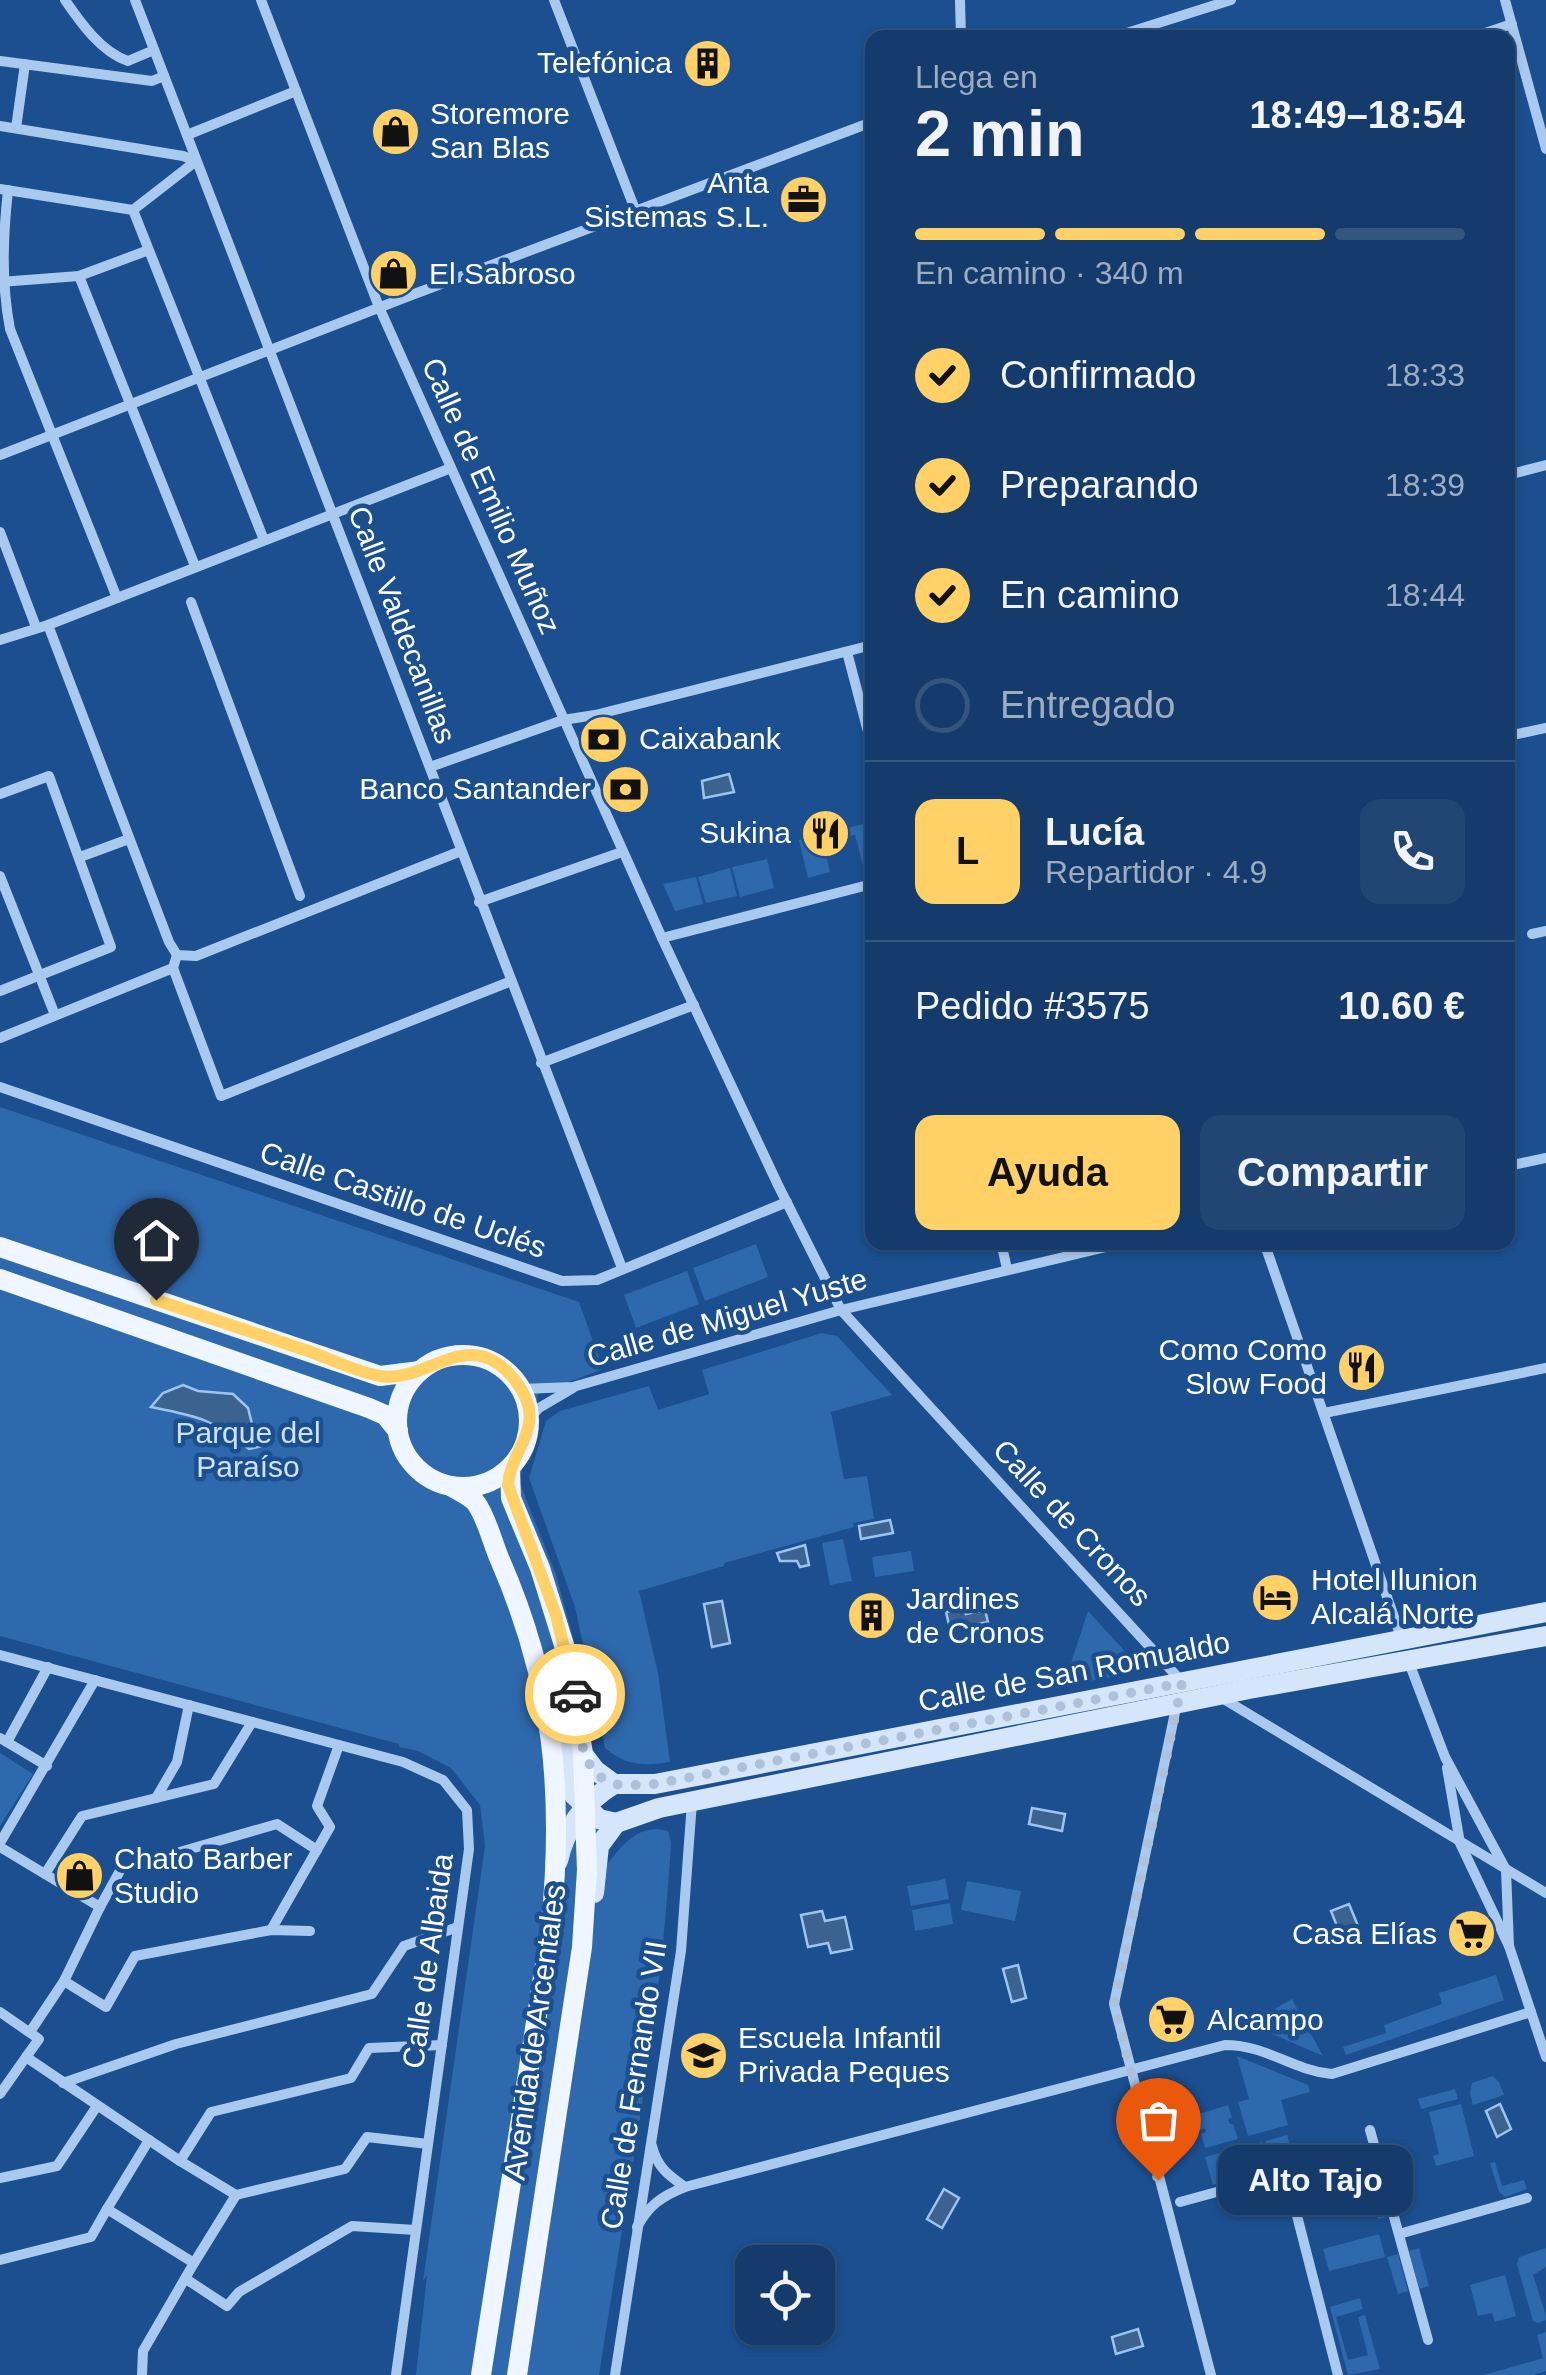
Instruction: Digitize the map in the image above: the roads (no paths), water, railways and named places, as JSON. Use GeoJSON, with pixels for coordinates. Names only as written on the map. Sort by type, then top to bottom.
{"type":"FeatureCollection","features":[{"type":"Feature","properties":{"kind":"main road"},"geometry":{"type":"LineString","coordinates":[[0,1247],[380,1376],[420,1372],[445,1358],[474,1356],[501,1368],[520,1389],[529,1418],[524,1445],[510,1468],[477,1486],[451,1486],[425,1475],[412,1463],[398,1431],[384,1415],[369,1408],[0,1280]]}},
{"type":"Feature","properties":{"kind":"main road"},"geometry":{"type":"LineString","coordinates":[[398,1431],[401,1398],[420,1372]]}},
{"type":"Feature","properties":{"kind":"main road","name":"Avenida de Arcentales"},"geometry":{"type":"LineString","coordinates":[[510,1468],[511,1498],[540,1568],[569,1661],[583,1754],[588,1870],[578,1967],[516,2375]]}},
{"type":"Feature","properties":{"kind":"main road","name":"Avenida de Arcentales"},"geometry":{"type":"LineString","coordinates":[[451,1486],[476,1501],[525,1623],[549,1716],[557,1804],[551,1926],[481,2375]]}},
{"type":"Feature","properties":{"kind":"main road","name":"Calle de San Romualdo"},"geometry":{"type":"LineString","coordinates":[[616,1822],[642,1812],[1180,1693],[1401,1638],[1546,1612]]}},
{"type":"Feature","properties":{"kind":"main road","name":"Calle de San Romualdo"},"geometry":{"type":"LineString","coordinates":[[614,1784],[655,1784],[1180,1693],[1220,1697],[1546,1636]]}},
{"type":"Feature","properties":{"kind":"main road"},"geometry":{"type":"LineString","coordinates":[[549,1716],[563,1742],[568,1783],[585,1807],[600,1819],[616,1822],[599,1846],[590,1942],[578,1967]]}},
{"type":"Feature","properties":{"kind":"main road"},"geometry":{"type":"LineString","coordinates":[[556,1868],[569,1828],[585,1807],[614,1784],[595,1770],[583,1754]]}},
{"type":"Feature","properties":{"kind":"street"},"geometry":{"type":"LineString","coordinates":[[64,0],[93,36],[117,57],[128,61],[154,50]]}},
{"type":"Feature","properties":{"kind":"street","name":"Calle Valdecanillas"},"geometry":{"type":"LineString","coordinates":[[134,0],[622,1268]]}},
{"type":"Feature","properties":{"kind":"street","name":"Calle de Emilio Muñoz"},"geometry":{"type":"LineString","coordinates":[[261,0],[379,307],[622,852],[842,1310]]}},
{"type":"Feature","properties":{"kind":"street"},"geometry":{"type":"LineString","coordinates":[[554,0],[636,212]]}},
{"type":"Feature","properties":{"kind":"street"},"geometry":{"type":"LineString","coordinates":[[960,0],[961,30]]}},
{"type":"Feature","properties":{"kind":"street"},"geometry":{"type":"LineString","coordinates":[[1136,30],[1232,0]]}},
{"type":"Feature","properties":{"kind":"street"},"geometry":{"type":"LineString","coordinates":[[1505,0],[1514,30]]}},
{"type":"Feature","properties":{"kind":"street"},"geometry":{"type":"LineString","coordinates":[[1494,30],[1512,24]]}},
{"type":"Feature","properties":{"kind":"street"},"geometry":{"type":"LineString","coordinates":[[1515,35],[1546,150]]}},
{"type":"Feature","properties":{"kind":"street"},"geometry":{"type":"LineString","coordinates":[[0,61],[152,81],[164,76]]}},
{"type":"Feature","properties":{"kind":"street"},"geometry":{"type":"LineString","coordinates":[[16,128],[25,64]]}},
{"type":"Feature","properties":{"kind":"street"},"geometry":{"type":"LineString","coordinates":[[187,135],[296,91]]}},
{"type":"Feature","properties":{"kind":"street"},"geometry":{"type":"LineString","coordinates":[[0,455],[379,307],[865,125]]}},
{"type":"Feature","properties":{"kind":"street"},"geometry":{"type":"LineString","coordinates":[[0,126],[196,161]]}},
{"type":"Feature","properties":{"kind":"street"},"geometry":{"type":"LineString","coordinates":[[117,598],[10,329],[2,282],[4,189],[133,210],[196,161]]}},
{"type":"Feature","properties":{"kind":"street"},"geometry":{"type":"LineString","coordinates":[[133,210],[146,251],[264,540]]}},
{"type":"Feature","properties":{"kind":"street"},"geometry":{"type":"LineString","coordinates":[[2,282],[79,276],[146,251]]}},
{"type":"Feature","properties":{"kind":"street"},"geometry":{"type":"LineString","coordinates":[[79,276],[195,566]]}},
{"type":"Feature","properties":{"kind":"street"},"geometry":{"type":"LineString","coordinates":[[1515,473],[1546,465]]}},
{"type":"Feature","properties":{"kind":"street"},"geometry":{"type":"LineString","coordinates":[[0,640],[451,468]]}},
{"type":"Feature","properties":{"kind":"street"},"geometry":{"type":"LineString","coordinates":[[0,532],[42,626],[169,942],[178,955]]}},
{"type":"Feature","properties":{"kind":"street"},"geometry":{"type":"LineString","coordinates":[[190,602],[300,896]]}},
{"type":"Feature","properties":{"kind":"street"},"geometry":{"type":"LineString","coordinates":[[430,767],[564,720],[865,647]]}},
{"type":"Feature","properties":{"kind":"street"},"geometry":{"type":"LineString","coordinates":[[847,652],[865,720]]}},
{"type":"Feature","properties":{"kind":"street"},"geometry":{"type":"LineString","coordinates":[[1515,735],[1546,728]]}},
{"type":"Feature","properties":{"kind":"street"},"geometry":{"type":"LineString","coordinates":[[0,794],[49,776],[111,946],[0,992]]}},
{"type":"Feature","properties":{"kind":"street"},"geometry":{"type":"LineString","coordinates":[[80,857],[128,839]]}},
{"type":"Feature","properties":{"kind":"street"},"geometry":{"type":"LineString","coordinates":[[178,955],[196,956],[461,851]]}},
{"type":"Feature","properties":{"kind":"street"},"geometry":{"type":"LineString","coordinates":[[480,902],[622,852]]}},
{"type":"Feature","properties":{"kind":"street"},"geometry":{"type":"LineString","coordinates":[[0,876],[55,1016]]}},
{"type":"Feature","properties":{"kind":"street"},"geometry":{"type":"LineString","coordinates":[[662,938],[865,886]]}},
{"type":"Feature","properties":{"kind":"street"},"geometry":{"type":"LineString","coordinates":[[1532,934],[1546,931]]}},
{"type":"Feature","properties":{"kind":"street"},"geometry":{"type":"LineString","coordinates":[[178,955],[173,968],[221,1096],[509,982]]}},
{"type":"Feature","properties":{"kind":"street"},"geometry":{"type":"LineString","coordinates":[[0,1038],[173,968]]}},
{"type":"Feature","properties":{"kind":"street"},"geometry":{"type":"LineString","coordinates":[[541,1062],[694,1005]]}},
{"type":"Feature","properties":{"kind":"street","name":"Calle Castillo de Uclés"},"geometry":{"type":"LineString","coordinates":[[0,1087],[562,1282],[596,1280],[787,1202]]}},
{"type":"Feature","properties":{"kind":"street"},"geometry":{"type":"LineString","coordinates":[[1515,1165],[1546,1158]]}},
{"type":"Feature","properties":{"kind":"street"},"geometry":{"type":"LineString","coordinates":[[1002,1250],[1008,1269]]}},
{"type":"Feature","properties":{"kind":"street","name":"Calle de Miguel Yuste"},"geometry":{"type":"LineString","coordinates":[[529,1418],[573,1388],[842,1310],[1076,1250]]}},
{"type":"Feature","properties":{"kind":"street"},"geometry":{"type":"LineString","coordinates":[[1267,1250],[1408,1663],[1445,1757],[1506,1870],[1508,1946]]}},
{"type":"Feature","properties":{"kind":"street","name":"Calle de Cronos"},"geometry":{"type":"LineString","coordinates":[[842,1310],[1180,1693]]}},
{"type":"Feature","properties":{"kind":"street"},"geometry":{"type":"LineString","coordinates":[[1324,1413],[1546,1368]]}},
{"type":"Feature","properties":{"kind":"street","name":"Calle de Miguel Yuste"},"geometry":{"type":"LineString","coordinates":[[520,1389],[573,1388]]}},
{"type":"Feature","properties":{"kind":"street","name":"Calle de Albaida"},"geometry":{"type":"LineString","coordinates":[[0,1654],[404,1762],[443,1780],[467,1810],[470,1850],[396,2375]]}},
{"type":"Feature","properties":{"kind":"street"},"geometry":{"type":"LineString","coordinates":[[0,1663],[14,1658]]}},
{"type":"Feature","properties":{"kind":"street"},"geometry":{"type":"LineString","coordinates":[[46,1766],[4,1740],[48,1667]]}},
{"type":"Feature","properties":{"kind":"street"},"geometry":{"type":"LineString","coordinates":[[95,1680],[0,1845],[100,1907]]}},
{"type":"Feature","properties":{"kind":"street"},"geometry":{"type":"LineString","coordinates":[[1180,1693],[1114,2004],[1211,2375]]}},
{"type":"Feature","properties":{"kind":"street"},"geometry":{"type":"LineString","coordinates":[[1220,1697],[1546,1893]]}},
{"type":"Feature","properties":{"kind":"street"},"geometry":{"type":"LineString","coordinates":[[156,1798],[177,1762],[189,1705]]}},
{"type":"Feature","properties":{"kind":"street"},"geometry":{"type":"LineString","coordinates":[[45,1874],[82,1816],[214,1784],[252,1722]]}},
{"type":"Feature","properties":{"kind":"street"},"geometry":{"type":"LineString","coordinates":[[271,1930],[330,1827],[318,1806],[339,1745]]}},
{"type":"Feature","properties":{"kind":"street"},"geometry":{"type":"LineString","coordinates":[[1445,1757],[1460,1843],[1508,1946],[1546,2057]]}},
{"type":"Feature","properties":{"kind":"street","name":"Calle de Fernando VII"},"geometry":{"type":"LineString","coordinates":[[615,2375],[681,1951],[692,1802]]}},
{"type":"Feature","properties":{"kind":"street"},"geometry":{"type":"LineString","coordinates":[[30,2032],[64,1980],[121,1869],[277,1824],[317,1850]]}},
{"type":"Feature","properties":{"kind":"street"},"geometry":{"type":"LineString","coordinates":[[64,2083],[176,2044],[372,1994],[404,1946],[458,1928]]}},
{"type":"Feature","properties":{"kind":"street"},"geometry":{"type":"LineString","coordinates":[[64,1980],[106,2006],[135,1956],[271,1930],[310,1931]]}},
{"type":"Feature","properties":{"kind":"street"},"geometry":{"type":"LineString","coordinates":[[0,2012],[39,2039],[0,2094]]}},
{"type":"Feature","properties":{"kind":"street"},"geometry":{"type":"LineString","coordinates":[[636,2227],[646,2210],[661,2197],[684,2187],[1225,2045],[1248,2045],[1310,2072],[1332,2074],[1531,2012]]}},
{"type":"Feature","properties":{"kind":"street"},"geometry":{"type":"LineString","coordinates":[[180,2160],[210,2112],[351,2078],[370,2048],[442,2044]]}},
{"type":"Feature","properties":{"kind":"street"},"geometry":{"type":"LineString","coordinates":[[26,2057],[236,2195]]}},
{"type":"Feature","properties":{"kind":"street"},"geometry":{"type":"LineString","coordinates":[[0,2178],[58,2166],[97,2106]]}},
{"type":"Feature","properties":{"kind":"street"},"geometry":{"type":"LineString","coordinates":[[1370,2130],[1428,2340]]}},
{"type":"Feature","properties":{"kind":"street"},"geometry":{"type":"LineString","coordinates":[[142,2375],[143,2351],[236,2195],[345,2169],[367,2138],[428,2144]]}},
{"type":"Feature","properties":{"kind":"street"},"geometry":{"type":"LineString","coordinates":[[650,2138],[656,2161],[684,2187]]}},
{"type":"Feature","properties":{"kind":"street"},"geometry":{"type":"LineString","coordinates":[[0,2260],[91,2237],[149,2140]]}},
{"type":"Feature","properties":{"kind":"street"},"geometry":{"type":"LineString","coordinates":[[1180,2202],[1286,2174],[1338,2375]]}},
{"type":"Feature","properties":{"kind":"street"},"geometry":{"type":"LineString","coordinates":[[1398,2234],[1527,2198]]}},
{"type":"Feature","properties":{"kind":"street"},"geometry":{"type":"LineString","coordinates":[[107,2209],[194,2264]]}},
{"type":"Feature","properties":{"kind":"street"},"geometry":{"type":"LineString","coordinates":[[186,2280],[228,2306],[240,2292],[352,2226],[415,2230]]}},
{"type":"Feature","properties":{"kind":"place","name":"Telefónica"},"geometry":{"type":"Point","coordinates":[707,63]}},
{"type":"Feature","properties":{"kind":"place","name":"Storemore San Blas"},"geometry":{"type":"Point","coordinates":[395,131]}},
{"type":"Feature","properties":{"kind":"place","name":"Anta Sistemas S.L."},"geometry":{"type":"Point","coordinates":[804,200]}},
{"type":"Feature","properties":{"kind":"place","name":"El Sabroso"},"geometry":{"type":"Point","coordinates":[394,274]}},
{"type":"Feature","properties":{"kind":"place","name":"Caixabank"},"geometry":{"type":"Point","coordinates":[604,739]}},
{"type":"Feature","properties":{"kind":"place","name":"Banco Santander"},"geometry":{"type":"Point","coordinates":[626,789]}},
{"type":"Feature","properties":{"kind":"place","name":"Sukina"},"geometry":{"type":"Point","coordinates":[826,833]}},
{"type":"Feature","properties":{"kind":"place","name":"Como Como Slow Food"},"geometry":{"type":"Point","coordinates":[1362,1367]}},
{"type":"Feature","properties":{"kind":"place","name":"Hotel Ilunion Alcalá Norte"},"geometry":{"type":"Point","coordinates":[1276,1597]}},
{"type":"Feature","properties":{"kind":"place","name":"Jardines de Cronos"},"geometry":{"type":"Point","coordinates":[871,1616]}},
{"type":"Feature","properties":{"kind":"place","name":"Chato Barber Studio"},"geometry":{"type":"Point","coordinates":[79,1876]}},
{"type":"Feature","properties":{"kind":"place","name":"Casa Elías"},"geometry":{"type":"Point","coordinates":[1472,1934]}},
{"type":"Feature","properties":{"kind":"place","name":"Alcampo"},"geometry":{"type":"Point","coordinates":[1172,2020]}},
{"type":"Feature","properties":{"kind":"place","name":"Escuela Infantil Privada Peques"},"geometry":{"type":"Point","coordinates":[703,2055]}},
{"type":"Feature","properties":{"kind":"place","name":"Alto Tajo"},"geometry":{"type":"Point","coordinates":[1158,2180]}},
{"type":"Feature","properties":{"kind":"park label","name":"Parque del Paraíso"},"geometry":{"type":"Point","coordinates":[248,1450]}}]}
